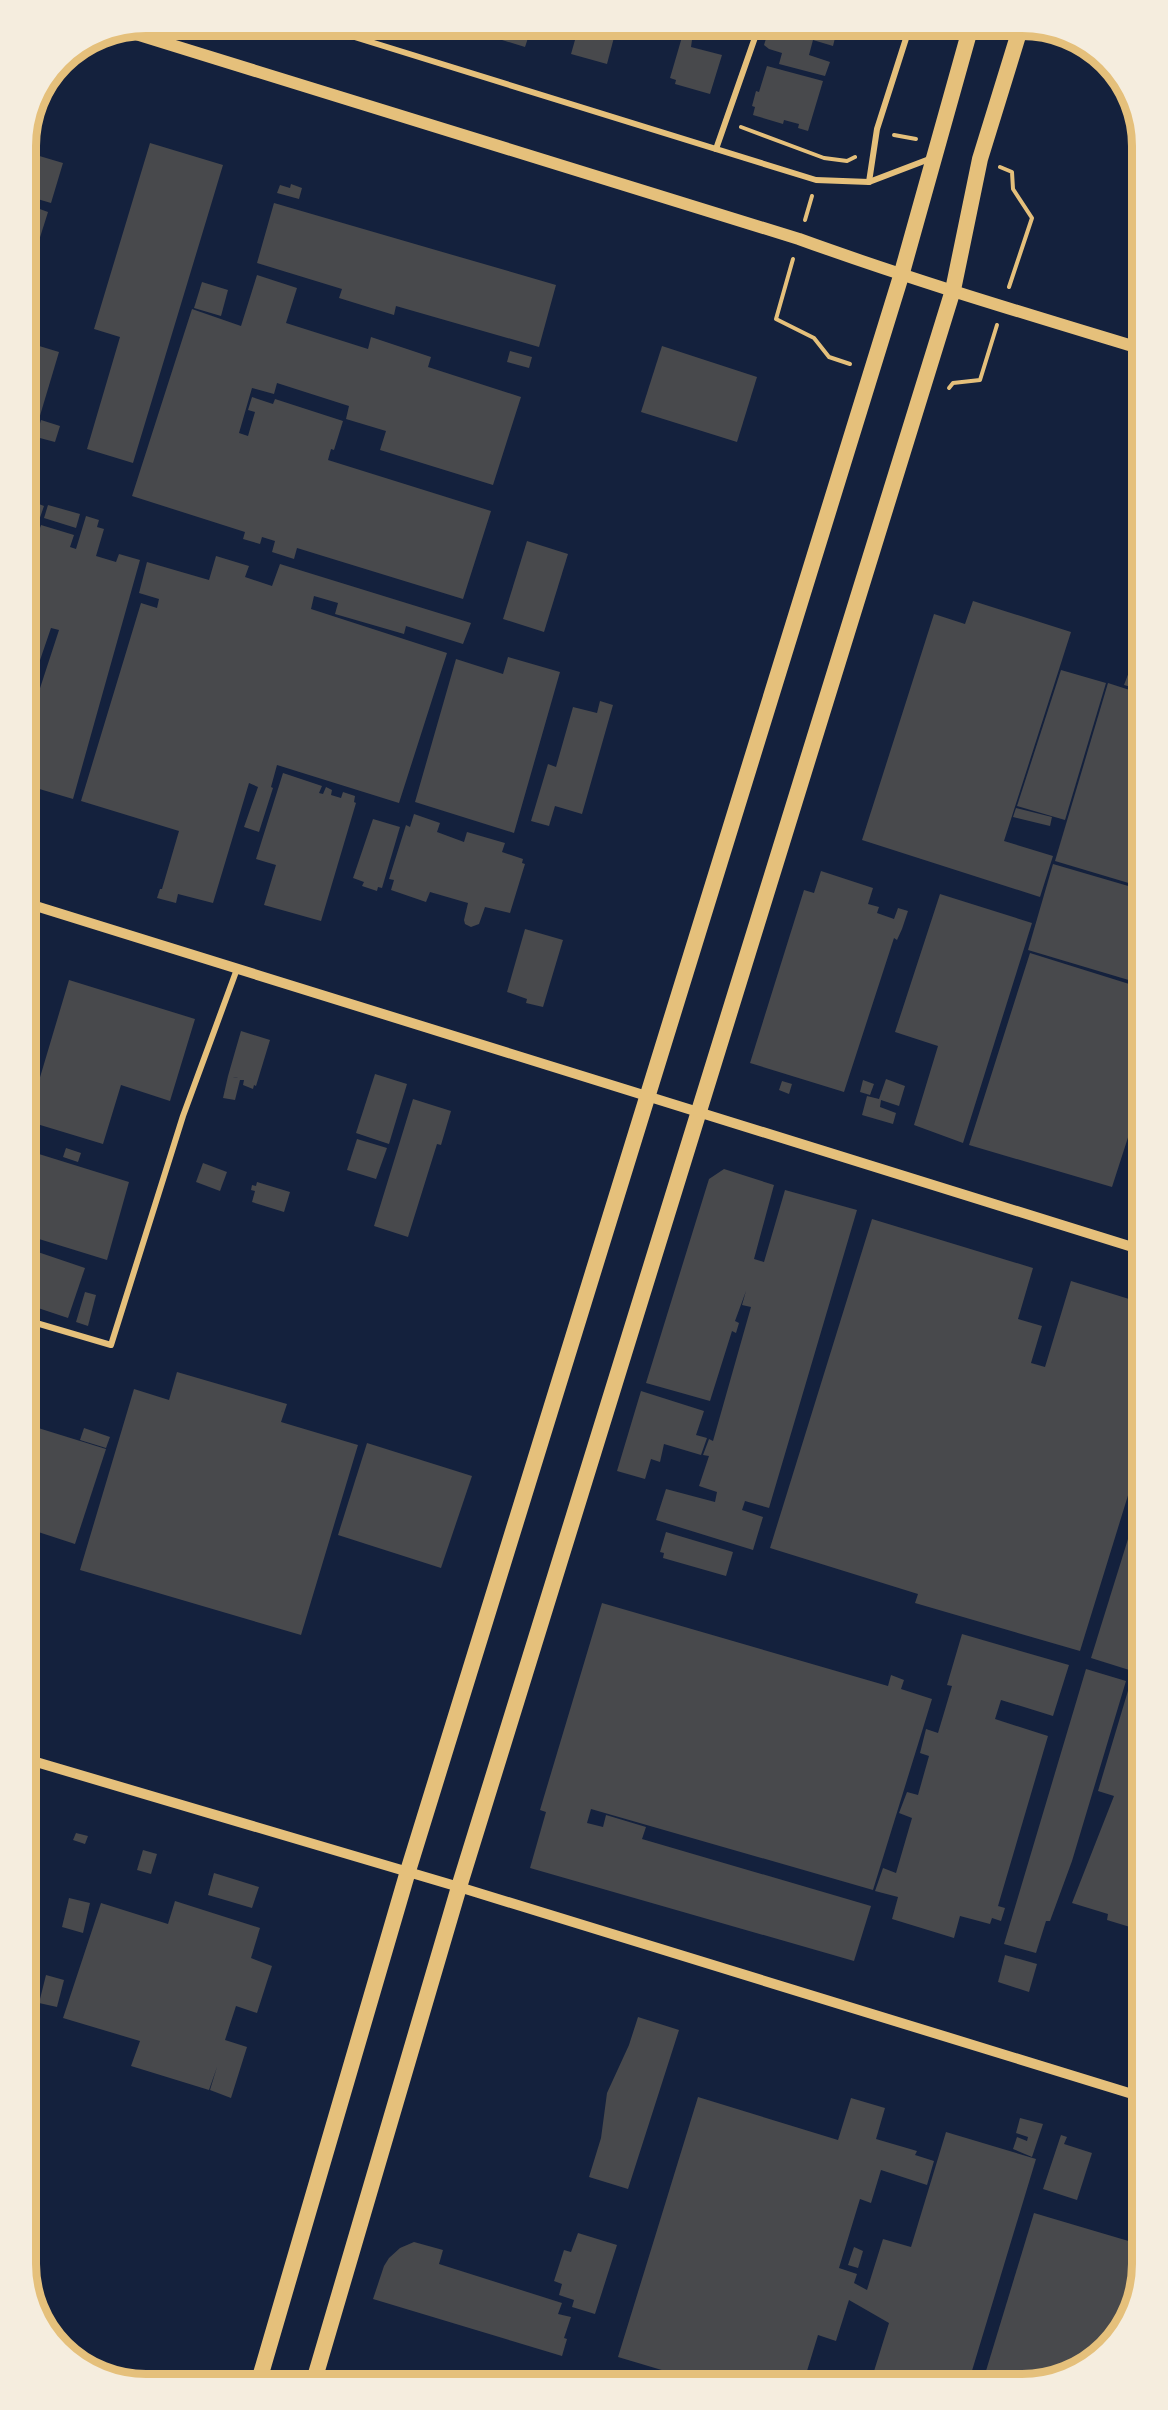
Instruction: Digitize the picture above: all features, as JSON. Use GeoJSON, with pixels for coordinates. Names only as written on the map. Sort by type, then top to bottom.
{"type":"FeatureCollection","features":[{"type":"Feature","properties":{"kind":"highway"},"geometry":{"type":"LineString","coordinates":[[261,2374],[408,1871],[901,276],[968,36]]}},
{"type":"Feature","properties":{"kind":"highway"},"geometry":{"type":"LineString","coordinates":[[316,2374],[459,1887],[953,290],[980,159],[1018,36]]}},
{"type":"Feature","properties":{"kind":"main road"},"geometry":{"type":"LineString","coordinates":[[150,36],[788,236],[901,276],[1132,346]]}},
{"type":"Feature","properties":{"kind":"street"},"geometry":{"type":"LineString","coordinates":[[351,36],[816,180],[869,182],[934,157]]}},
{"type":"Feature","properties":{"kind":"street"},"geometry":{"type":"LineString","coordinates":[[716,148],[756,36]]}},
{"type":"Feature","properties":{"kind":"street"},"geometry":{"type":"LineString","coordinates":[[869,182],[877,129],[907,36]]}},
{"type":"Feature","properties":{"kind":"street"},"geometry":{"type":"LineString","coordinates":[[36,906],[1132,1247]]}},
{"type":"Feature","properties":{"kind":"street"},"geometry":{"type":"LineString","coordinates":[[36,1323],[111,1345],[183,1116],[237,969]]}},
{"type":"Feature","properties":{"kind":"street"},"geometry":{"type":"LineString","coordinates":[[36,1761],[408,1871],[1132,2094]]}},
{"type":"Feature","properties":{"kind":"path"},"geometry":{"type":"LineString","coordinates":[[727,121],[824,158]]}},
{"type":"Feature","properties":{"kind":"building"},"geometry":{"type":"Polygon","coordinates":[[[503,36],[529,36],[525,47],[502,40],[503,36]]]}},
{"type":"Feature","properties":{"kind":"building"},"geometry":{"type":"Polygon","coordinates":[[[576,36],[614,36],[607,64],[571,54],[576,36]]]}},
{"type":"Feature","properties":{"kind":"building"},"geometry":{"type":"Polygon","coordinates":[[[767,36],[836,36],[833,46],[813,40],[809,55],[830,62],[825,76],[779,64],[782,53],[764,45],[767,36]]]}},
{"type":"Feature","properties":{"kind":"building"},"geometry":{"type":"Polygon","coordinates":[[[682,37],[692,40],[691,47],[722,55],[710,94],[675,84],[676,80],[670,78],[682,37]]]}},
{"type":"Feature","properties":{"kind":"building"},"geometry":{"type":"Polygon","coordinates":[[[767,66],[823,81],[808,131],[798,128],[799,124],[784,120],[783,124],[753,115],[755,107],[752,106],[756,91],[759,92],[767,66]]]}},
{"type":"Feature","properties":{"kind":"building"},"geometry":{"type":"Polygon","coordinates":[[[150,143],[223,165],[133,463],[87,449],[120,337],[94,329],[150,143]]]}},
{"type":"Feature","properties":{"kind":"building"},"geometry":{"type":"Polygon","coordinates":[[[36,155],[63,163],[51,203],[36,199],[36,155]]]}},
{"type":"Feature","properties":{"kind":"building"},"geometry":{"type":"Polygon","coordinates":[[[291,184],[302,188],[299,199],[277,193],[280,185],[290,188],[291,184]]]}},
{"type":"Feature","properties":{"kind":"building"},"geometry":{"type":"Polygon","coordinates":[[[274,203],[556,285],[539,347],[396,306],[394,315],[339,298],[342,289],[257,263],[274,203]]]}},
{"type":"Feature","properties":{"kind":"building"},"geometry":{"type":"Polygon","coordinates":[[[36,208],[48,212],[36,250],[36,208]]]}},
{"type":"Feature","properties":{"kind":"building"},"geometry":{"type":"Polygon","coordinates":[[[257,275],[297,288],[286,323],[368,349],[371,337],[431,357],[428,367],[521,397],[493,485],[380,450],[386,431],[346,419],[349,406],[277,383],[274,394],[252,388],[239,433],[248,436],[255,412],[248,410],[252,397],[273,404],[275,399],[343,421],[334,450],[331,449],[328,460],[491,511],[463,599],[297,548],[294,559],[272,552],[275,541],[262,537],[260,544],[243,539],[245,532],[132,496],[192,309],[241,326],[257,275]]]}},
{"type":"Feature","properties":{"kind":"building"},"geometry":{"type":"Polygon","coordinates":[[[202,282],[228,290],[221,316],[194,308],[202,282]]]}},
{"type":"Feature","properties":{"kind":"building"},"geometry":{"type":"Polygon","coordinates":[[[36,345],[59,352],[36,429],[36,345]]]}},
{"type":"Feature","properties":{"kind":"building"},"geometry":{"type":"Polygon","coordinates":[[[662,346],[757,377],[737,442],[641,412],[662,346]]]}},
{"type":"Feature","properties":{"kind":"building"},"geometry":{"type":"Polygon","coordinates":[[[510,351],[532,357],[529,368],[507,362],[510,351]]]}},
{"type":"Feature","properties":{"kind":"building"},"geometry":{"type":"Polygon","coordinates":[[[41,420],[60,426],[55,442],[36,437],[41,420]]]}},
{"type":"Feature","properties":{"kind":"building"},"geometry":{"type":"Polygon","coordinates":[[[36,503],[44,506],[36,529],[36,503]]]}},
{"type":"Feature","properties":{"kind":"building"},"geometry":{"type":"Polygon","coordinates":[[[48,505],[80,514],[76,528],[44,518],[48,505]]]}},
{"type":"Feature","properties":{"kind":"building"},"geometry":{"type":"Polygon","coordinates":[[[86,516],[99,520],[97,527],[104,529],[96,556],[116,562],[119,554],[140,560],[73,799],[36,788],[36,700],[59,630],[51,628],[38,666],[36,665],[36,536],[41,525],[74,535],[70,547],[76,549],[86,516]]]}},
{"type":"Feature","properties":{"kind":"building"},"geometry":{"type":"Polygon","coordinates":[[[527,541],[568,554],[544,632],[503,619],[527,541]]]}},
{"type":"Feature","properties":{"kind":"building"},"geometry":{"type":"Polygon","coordinates":[[[216,556],[249,566],[245,577],[272,586],[280,564],[471,623],[463,644],[406,626],[404,634],[335,614],[338,603],[314,596],[311,609],[447,653],[399,803],[277,765],[271,787],[273,788],[259,832],[244,827],[258,787],[249,783],[213,903],[178,894],[176,903],[157,898],[162,889],[179,831],[81,801],[141,603],[157,608],[159,599],[139,593],[147,562],[209,580],[216,556]]]}},
{"type":"Feature","properties":{"kind":"building"},"geometry":{"type":"Polygon","coordinates":[[[973,601],[1071,632],[1004,841],[1053,856],[1040,897],[862,840],[934,614],[965,624],[973,601]]]}},
{"type":"Feature","properties":{"kind":"building"},"geometry":{"type":"Polygon","coordinates":[[[508,657],[560,672],[514,833],[415,802],[456,659],[503,674],[508,657]]]}},
{"type":"Feature","properties":{"kind":"building"},"geometry":{"type":"Polygon","coordinates":[[[1061,670],[1106,683],[1065,820],[1017,806],[1061,670]]]}},
{"type":"Feature","properties":{"kind":"building"},"geometry":{"type":"Polygon","coordinates":[[[1129,672],[1132,673],[1132,687],[1124,685],[1129,672]]]}},
{"type":"Feature","properties":{"kind":"building"},"geometry":{"type":"Polygon","coordinates":[[[1108,683],[1132,691],[1132,884],[1055,861],[1108,683]]]}},
{"type":"Feature","properties":{"kind":"building"},"geometry":{"type":"Polygon","coordinates":[[[600,701],[613,705],[582,814],[555,806],[549,826],[531,821],[548,764],[556,767],[573,707],[597,713],[600,701]]]}},
{"type":"Feature","properties":{"kind":"building"},"geometry":{"type":"Polygon","coordinates":[[[283,773],[322,786],[319,793],[323,794],[326,787],[332,790],[331,795],[341,798],[343,792],[355,796],[354,802],[356,803],[321,921],[264,905],[276,865],[256,859],[283,773]]]}},
{"type":"Feature","properties":{"kind":"building"},"geometry":{"type":"Polygon","coordinates":[[[1016,808],[1052,817],[1050,826],[1013,817],[1016,808]]]}},
{"type":"Feature","properties":{"kind":"building"},"geometry":{"type":"Polygon","coordinates":[[[414,814],[440,823],[437,832],[464,842],[467,832],[505,843],[502,852],[523,859],[522,863],[525,864],[510,913],[485,907],[479,924],[471,927],[465,924],[464,920],[468,903],[430,892],[426,902],[391,890],[394,880],[389,879],[406,825],[410,827],[414,814]]]}},
{"type":"Feature","properties":{"kind":"building"},"geometry":{"type":"Polygon","coordinates":[[[373,819],[400,827],[382,888],[378,887],[377,891],[362,886],[364,882],[353,878],[373,819]]]}},
{"type":"Feature","properties":{"kind":"building"},"geometry":{"type":"Polygon","coordinates":[[[1053,864],[1132,887],[1132,981],[1028,950],[1053,864]]]}},
{"type":"Feature","properties":{"kind":"building"},"geometry":{"type":"Polygon","coordinates":[[[821,871],[873,888],[868,904],[879,907],[877,913],[894,919],[898,908],[908,911],[897,940],[894,938],[844,1092],[750,1063],[804,890],[814,893],[821,871]]]}},
{"type":"Feature","properties":{"kind":"building"},"geometry":{"type":"Polygon","coordinates":[[[940,894],[1032,923],[963,1143],[914,1125],[938,1046],[895,1032],[940,894]]]}},
{"type":"Feature","properties":{"kind":"building"},"geometry":{"type":"Polygon","coordinates":[[[525,929],[563,940],[543,1007],[526,1003],[527,999],[507,992],[525,929]]]}},
{"type":"Feature","properties":{"kind":"building"},"geometry":{"type":"Polygon","coordinates":[[[1030,953],[1132,985],[1132,1125],[1112,1187],[969,1145],[1030,953]]]}},
{"type":"Feature","properties":{"kind":"building"},"geometry":{"type":"Polygon","coordinates":[[[69,980],[195,1019],[170,1101],[121,1085],[103,1144],[36,1124],[36,1091],[69,980]]]}},
{"type":"Feature","properties":{"kind":"building"},"geometry":{"type":"Polygon","coordinates":[[[241,1031],[270,1040],[256,1086],[254,1085],[253,1089],[243,1085],[244,1080],[240,1080],[235,1100],[223,1098],[241,1031]]]}},
{"type":"Feature","properties":{"kind":"building"},"geometry":{"type":"Polygon","coordinates":[[[375,1074],[407,1084],[389,1144],[356,1133],[375,1074]]]}},
{"type":"Feature","properties":{"kind":"building"},"geometry":{"type":"Polygon","coordinates":[[[886,1079],[905,1086],[899,1106],[881,1100],[880,1107],[896,1113],[893,1124],[862,1115],[867,1096],[879,1099],[886,1079]]]}},
{"type":"Feature","properties":{"kind":"building"},"geometry":{"type":"Polygon","coordinates":[[[863,1080],[874,1084],[870,1095],[860,1092],[863,1080]]]}},
{"type":"Feature","properties":{"kind":"building"},"geometry":{"type":"Polygon","coordinates":[[[782,1081],[792,1084],[789,1094],[779,1090],[782,1081]]]}},
{"type":"Feature","properties":{"kind":"building"},"geometry":{"type":"Polygon","coordinates":[[[413,1099],[451,1111],[441,1145],[437,1144],[408,1237],[374,1226],[413,1099]]]}},
{"type":"Feature","properties":{"kind":"building"},"geometry":{"type":"Polygon","coordinates":[[[357,1139],[387,1148],[376,1179],[347,1170],[357,1139]]]}},
{"type":"Feature","properties":{"kind":"building"},"geometry":{"type":"Polygon","coordinates":[[[66,1148],[81,1153],[78,1162],[63,1157],[66,1148]]]}},
{"type":"Feature","properties":{"kind":"building"},"geometry":{"type":"Polygon","coordinates":[[[36,1153],[129,1182],[107,1260],[36,1238],[36,1153]]]}},
{"type":"Feature","properties":{"kind":"building"},"geometry":{"type":"Polygon","coordinates":[[[203,1163],[227,1172],[220,1191],[196,1182],[203,1163]]]}},
{"type":"Feature","properties":{"kind":"building"},"geometry":{"type":"Polygon","coordinates":[[[724,1169],[774,1185],[754,1259],[764,1262],[785,1190],[857,1210],[769,1508],[745,1501],[742,1510],[763,1517],[753,1550],[656,1520],[666,1489],[715,1502],[717,1492],[699,1486],[709,1456],[703,1455],[709,1439],[713,1441],[751,1307],[742,1305],[746,1291],[735,1321],[739,1323],[736,1333],[732,1331],[710,1401],[646,1383],[709,1179],[724,1169]]]}},
{"type":"Feature","properties":{"kind":"building"},"geometry":{"type":"Polygon","coordinates":[[[257,1182],[290,1192],[284,1212],[252,1202],[255,1191],[251,1190],[252,1185],[256,1186],[257,1182]]]}},
{"type":"Feature","properties":{"kind":"building"},"geometry":{"type":"Polygon","coordinates":[[[872,1219],[1033,1268],[1018,1319],[1042,1326],[1031,1363],[1045,1367],[1071,1281],[1132,1300],[1132,1482],[1080,1651],[915,1603],[918,1594],[770,1548],[872,1219]]]}},
{"type":"Feature","properties":{"kind":"building"},"geometry":{"type":"Polygon","coordinates":[[[36,1251],[85,1268],[68,1318],[36,1307],[36,1251]]]}},
{"type":"Feature","properties":{"kind":"building"},"geometry":{"type":"Polygon","coordinates":[[[85,1292],[96,1295],[88,1326],[76,1322],[85,1292]]]}},
{"type":"Feature","properties":{"kind":"building"},"geometry":{"type":"Polygon","coordinates":[[[177,1372],[287,1404],[281,1422],[358,1445],[301,1635],[80,1570],[134,1389],[169,1400],[177,1372]]]}},
{"type":"Feature","properties":{"kind":"building"},"geometry":{"type":"Polygon","coordinates":[[[641,1391],[704,1411],[696,1435],[707,1438],[701,1455],[664,1444],[660,1462],[651,1459],[645,1479],[617,1471],[641,1391]]]}},
{"type":"Feature","properties":{"kind":"building"},"geometry":{"type":"Polygon","coordinates":[[[36,1427],[106,1449],[75,1544],[36,1531],[36,1427]]]}},
{"type":"Feature","properties":{"kind":"building"},"geometry":{"type":"Polygon","coordinates":[[[84,1428],[110,1437],[106,1448],[80,1440],[84,1428]]]}},
{"type":"Feature","properties":{"kind":"building"},"geometry":{"type":"Polygon","coordinates":[[[367,1443],[472,1476],[441,1568],[338,1535],[367,1443]]]}},
{"type":"Feature","properties":{"kind":"building"},"geometry":{"type":"Polygon","coordinates":[[[1132,1526],[1132,1671],[1091,1658],[1132,1526]]]}},
{"type":"Feature","properties":{"kind":"building"},"geometry":{"type":"Polygon","coordinates":[[[666,1532],[733,1552],[726,1576],[663,1558],[664,1553],[660,1552],[666,1532]]]}},
{"type":"Feature","properties":{"kind":"building"},"geometry":{"type":"Polygon","coordinates":[[[602,1603],[888,1686],[891,1675],[904,1680],[901,1689],[932,1699],[873,1890],[591,1809],[587,1823],[603,1827],[606,1815],[646,1827],[642,1839],[871,1906],[854,1961],[530,1868],[546,1812],[540,1810],[602,1603]]]}},
{"type":"Feature","properties":{"kind":"building"},"geometry":{"type":"Polygon","coordinates":[[[962,1634],[1069,1665],[1053,1716],[1001,1700],[995,1719],[1048,1736],[998,1906],[1005,1908],[1001,1921],[992,1918],[990,1924],[960,1916],[954,1938],[892,1919],[898,1897],[875,1891],[883,1868],[896,1873],[912,1818],[899,1813],[907,1792],[918,1795],[929,1756],[920,1753],[926,1729],[938,1733],[952,1686],[947,1685],[962,1634]]]}},
{"type":"Feature","properties":{"kind":"building"},"geometry":{"type":"Polygon","coordinates":[[[1086,1669],[1126,1681],[1072,1861],[1050,1921],[1046,1921],[1036,1953],[1004,1944],[1086,1669]]]}},
{"type":"Feature","properties":{"kind":"building"},"geometry":{"type":"Polygon","coordinates":[[[1130,1684],[1132,1684],[1132,1919],[1130,1927],[1107,1920],[1108,1914],[1072,1903],[1114,1796],[1098,1791],[1130,1684]]]}},
{"type":"Feature","properties":{"kind":"building"},"geometry":{"type":"Polygon","coordinates":[[[76,1833],[88,1836],[85,1844],[73,1840],[76,1833]]]}},
{"type":"Feature","properties":{"kind":"building"},"geometry":{"type":"Polygon","coordinates":[[[143,1850],[157,1854],[151,1874],[137,1870],[143,1850]]]}},
{"type":"Feature","properties":{"kind":"building"},"geometry":{"type":"Polygon","coordinates":[[[214,1873],[259,1887],[252,1908],[208,1895],[214,1873]]]}},
{"type":"Feature","properties":{"kind":"building"},"geometry":{"type":"Polygon","coordinates":[[[69,1898],[90,1903],[83,1933],[62,1927],[69,1898]]]}},
{"type":"Feature","properties":{"kind":"building"},"geometry":{"type":"Polygon","coordinates":[[[175,1901],[260,1928],[251,1958],[272,1966],[257,2013],[236,2006],[225,2040],[247,2047],[231,2098],[210,2090],[217,2067],[209,2090],[131,2066],[140,2041],[63,2018],[101,1903],[168,1924],[175,1901]]]}},
{"type":"Feature","properties":{"kind":"building"},"geometry":{"type":"Polygon","coordinates":[[[1005,1955],[1037,1964],[1029,1992],[998,1982],[1005,1955]]]}},
{"type":"Feature","properties":{"kind":"building"},"geometry":{"type":"Polygon","coordinates":[[[46,1975],[64,1980],[57,2007],[39,2003],[46,1975]]]}},
{"type":"Feature","properties":{"kind":"building"},"geometry":{"type":"Polygon","coordinates":[[[638,2017],[679,2030],[628,2189],[589,2177],[601,2138],[607,2093],[629,2045],[638,2017]]]}},
{"type":"Feature","properties":{"kind":"building"},"geometry":{"type":"Polygon","coordinates":[[[698,2097],[838,2140],[851,2098],[885,2108],[876,2139],[917,2151],[915,2155],[934,2161],[927,2185],[881,2170],[871,2203],[860,2199],[839,2268],[857,2274],[854,2283],[867,2290],[883,2239],[911,2247],[946,2132],[1036,2159],[971,2374],[873,2374],[889,2323],[849,2300],[836,2341],[818,2335],[806,2374],[664,2374],[665,2371],[618,2357],[698,2097]]]}},
{"type":"Feature","properties":{"kind":"building"},"geometry":{"type":"Polygon","coordinates":[[[1020,2118],[1043,2124],[1032,2157],[1013,2149],[1017,2137],[1027,2141],[1028,2137],[1016,2133],[1020,2118]]]}},
{"type":"Feature","properties":{"kind":"building"},"geometry":{"type":"Polygon","coordinates":[[[1061,2135],[1067,2137],[1064,2144],[1092,2153],[1077,2200],[1043,2189],[1061,2135]]]}},
{"type":"Feature","properties":{"kind":"building"},"geometry":{"type":"Polygon","coordinates":[[[1034,2213],[1132,2242],[1131,2279],[1126,2300],[1114,2325],[1100,2342],[1064,2366],[1044,2372],[985,2374],[1034,2213]]]}},
{"type":"Feature","properties":{"kind":"building"},"geometry":{"type":"Polygon","coordinates":[[[578,2233],[617,2245],[595,2314],[572,2307],[574,2300],[559,2295],[562,2284],[554,2281],[564,2250],[571,2252],[578,2233]]]}},
{"type":"Feature","properties":{"kind":"building"},"geometry":{"type":"Polygon","coordinates":[[[414,2242],[443,2250],[439,2264],[562,2303],[558,2314],[571,2317],[564,2338],[567,2339],[562,2356],[373,2299],[389,2258],[400,2248],[414,2242]]]}},
{"type":"Feature","properties":{"kind":"building"},"geometry":{"type":"Polygon","coordinates":[[[854,2247],[863,2251],[858,2268],[848,2265],[854,2247]]]}}]}
